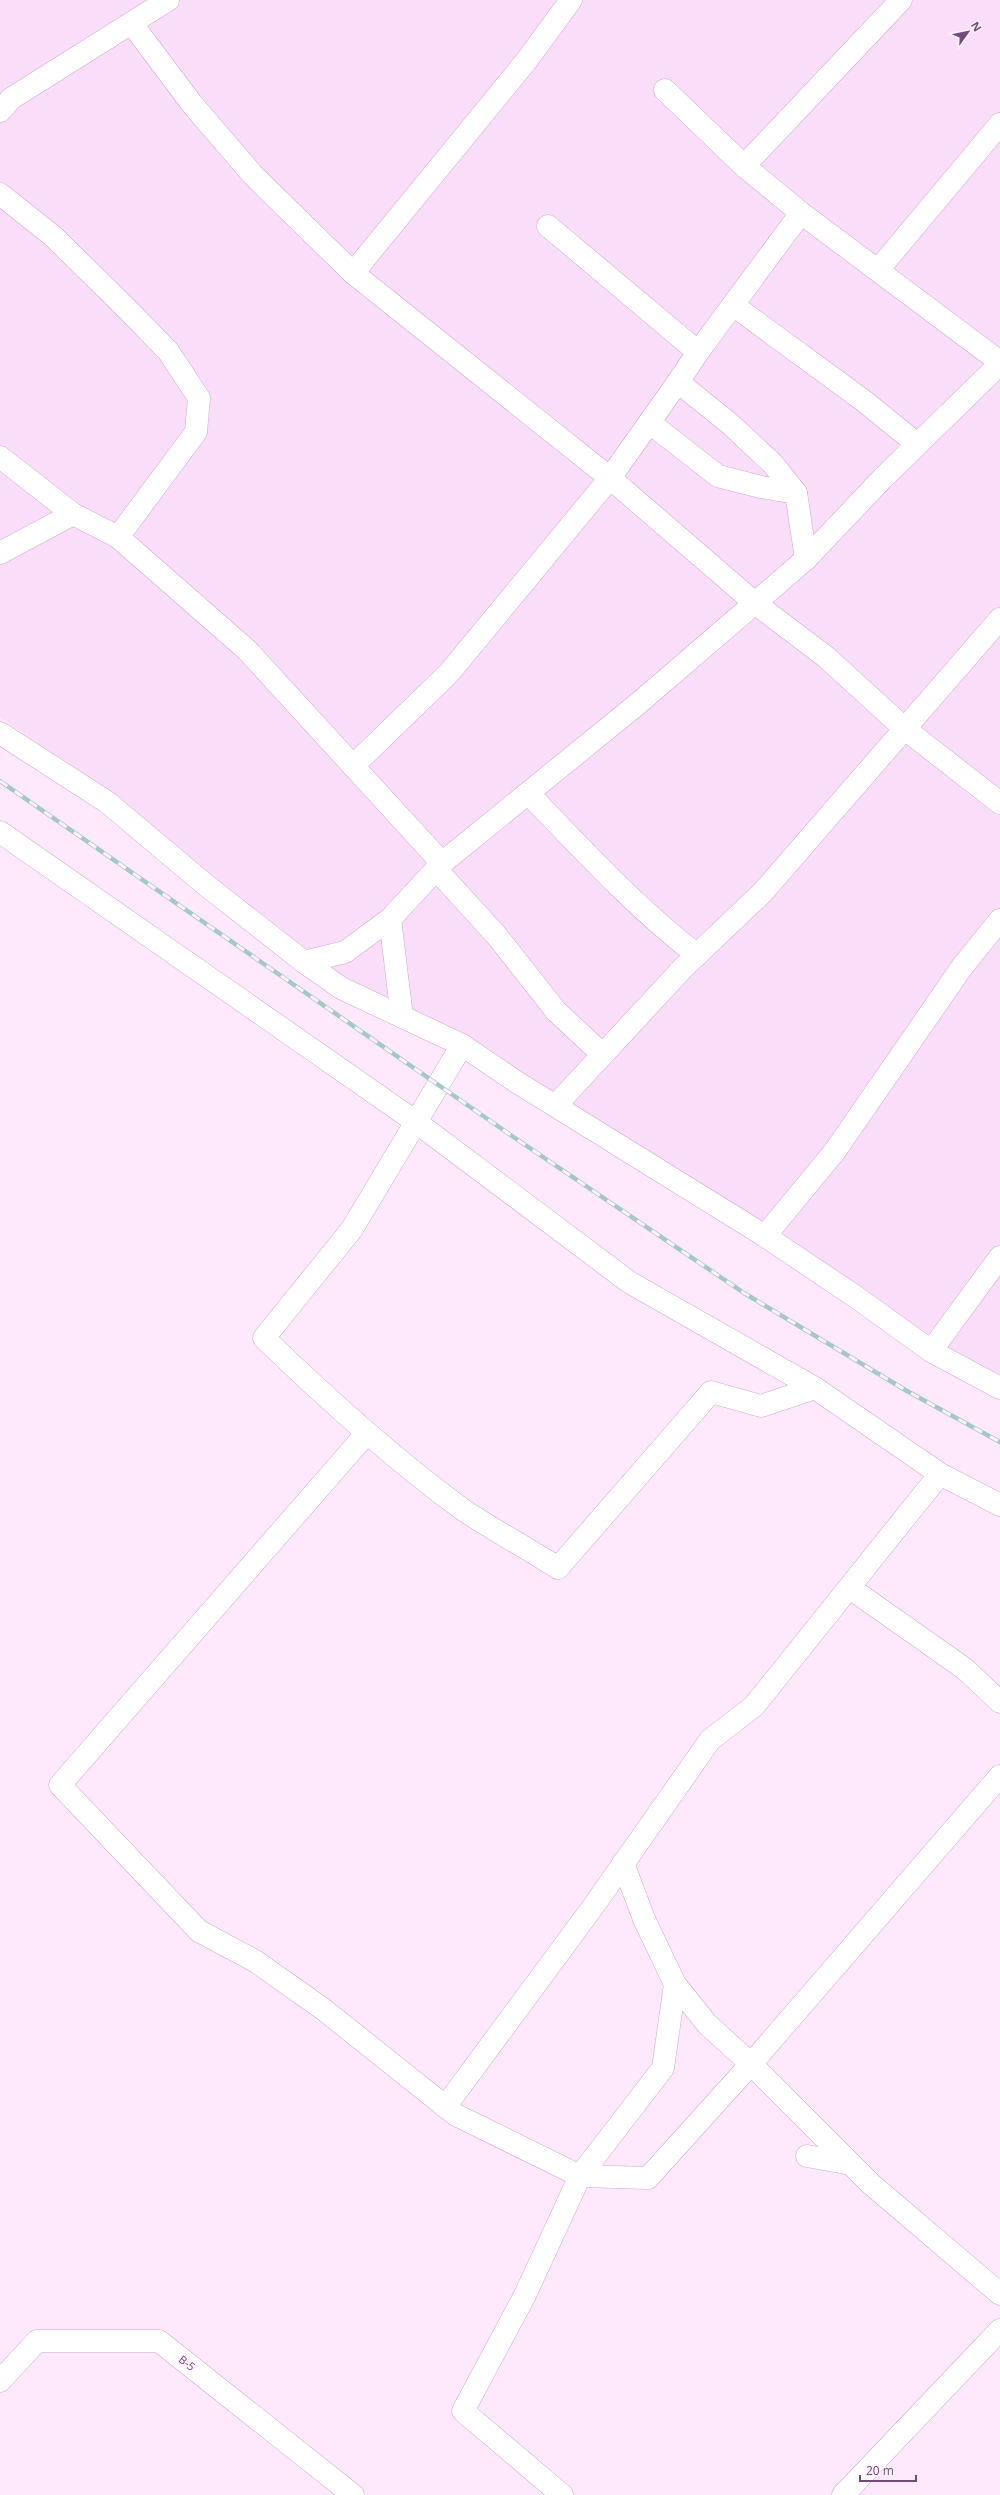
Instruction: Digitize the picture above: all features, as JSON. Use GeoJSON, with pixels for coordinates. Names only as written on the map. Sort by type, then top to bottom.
{"type":"FeatureCollection","features":[{"type":"Feature","properties":{"kind":"street"},"geometry":{"type":"LineString","coordinates":[[0,111],[12,98],[168,0]]}},
{"type":"Feature","properties":{"kind":"street"},"geometry":{"type":"LineString","coordinates":[[744,166],[901,0]]}},
{"type":"Feature","properties":{"kind":"street"},"geometry":{"type":"LineString","coordinates":[[353,273],[522,66],[567,1]]}},
{"type":"Feature","properties":{"kind":"street"},"geometry":{"type":"LineString","coordinates":[[132,24],[192,104],[254,175],[353,273],[610,478],[756,604],[826,657],[905,729],[1000,803]]}},
{"type":"Feature","properties":{"kind":"street"},"geometry":{"type":"LineString","coordinates":[[304,962],[345,952],[390,919],[439,866],[756,604],[806,559],[917,444],[1000,363],[801,213],[744,166],[666,90]]}},
{"type":"Feature","properties":{"kind":"street"},"geometry":{"type":"LineString","coordinates":[[878,270],[1000,124]]}},
{"type":"Feature","properties":{"kind":"street"},"geometry":{"type":"LineString","coordinates":[[0,194],[54,237],[136,318],[168,351],[199,398],[196,432],[118,537]]}},
{"type":"Feature","properties":{"kind":"street"},"geometry":{"type":"LineString","coordinates":[[353,766],[449,673],[610,478],[650,423],[698,352],[801,213]]}},
{"type":"Feature","properties":{"kind":"street"},"geometry":{"type":"LineString","coordinates":[[548,226],[698,352]]}},
{"type":"Feature","properties":{"kind":"street"},"geometry":{"type":"LineString","coordinates":[[733,305],[864,401],[917,444]]}},
{"type":"Feature","properties":{"kind":"street"},"geometry":{"type":"LineString","coordinates":[[678,382],[729,423],[773,464],[796,492],[806,559]]}},
{"type":"Feature","properties":{"kind":"street"},"geometry":{"type":"LineString","coordinates":[[650,423],[718,476],[761,487],[796,492]]}},
{"type":"Feature","properties":{"kind":"street"},"geometry":{"type":"LineString","coordinates":[[0,457],[73,514],[118,537],[247,650],[353,766],[439,866],[556,1011],[602,1054]]}},
{"type":"Feature","properties":{"kind":"street"},"geometry":{"type":"LineString","coordinates":[[0,553],[73,514]]}},
{"type":"Feature","properties":{"kind":"street"},"geometry":{"type":"LineString","coordinates":[[556,1105],[697,954],[762,893],[1000,619]]}},
{"type":"Feature","properties":{"kind":"street"},"geometry":{"type":"LineString","coordinates":[[0,733],[107,802],[207,886],[304,962],[341,988],[462,1045],[765,1236],[856,1297],[931,1351],[1000,1388]]}},
{"type":"Feature","properties":{"kind":"street"},"geometry":{"type":"LineString","coordinates":[[528,793],[606,873],[668,932],[697,954]]}},
{"type":"Feature","properties":{"kind":"street"},"geometry":{"type":"LineString","coordinates":[[0,832],[416,1122],[629,1282],[815,1388],[940,1474],[1000,1505]]}},
{"type":"Feature","properties":{"kind":"street"},"geometry":{"type":"LineString","coordinates":[[390,919],[402,1017]]}},
{"type":"Feature","properties":{"kind":"street"},"geometry":{"type":"LineString","coordinates":[[765,1236],[835,1151],[962,967],[1000,920]]}},
{"type":"Feature","properties":{"kind":"street"},"geometry":{"type":"LineString","coordinates":[[462,1045],[352,1229],[264,1338],[324,1397],[366,1434],[464,1510],[558,1568],[711,1392],[761,1406],[815,1388]]}},
{"type":"Feature","properties":{"kind":"street"},"geometry":{"type":"LineString","coordinates":[[931,1351],[1000,1257]]}},
{"type":"Feature","properties":{"kind":"street"},"geometry":{"type":"LineString","coordinates":[[366,1434],[60,1785],[199,1931],[255,1962],[310,2001],[456,2115],[580,2176],[648,2178],[751,2064],[1000,1776]]}},
{"type":"Feature","properties":{"kind":"street"},"geometry":{"type":"LineString","coordinates":[[446,2107],[623,1863],[710,1740],[754,1706],[940,1474]]}},
{"type":"Feature","properties":{"kind":"street"},"geometry":{"type":"LineString","coordinates":[[850,1588],[965,1669],[1000,1702]]}},
{"type":"Feature","properties":{"kind":"street"},"geometry":{"type":"LineString","coordinates":[[623,1863],[644,1919],[674,1984],[707,2024],[751,2064],[871,2184],[1000,2294]]}},
{"type":"Feature","properties":{"kind":"street"},"geometry":{"type":"LineString","coordinates":[[562,2495],[463,2411],[525,2295],[580,2176],[663,2068],[674,1984]]}},
{"type":"Feature","properties":{"kind":"street"},"geometry":{"type":"LineString","coordinates":[[807,2156],[851,2164]]}},
{"type":"Feature","properties":{"kind":"street"},"geometry":{"type":"LineString","coordinates":[[843,2495],[1000,2330]]}},
{"type":"Feature","properties":{"kind":"street","name":"B-5"},"geometry":{"type":"LineString","coordinates":[[0,2381],[37,2341],[159,2341],[353,2495]]}},
{"type":"Feature","properties":{"kind":"shaded area"},"geometry":{"type":"Polygon","coordinates":[[[0,0],[1000,0],[1000,1392],[466,1039],[330,969],[109,793],[0,717],[0,0]]]}},
{"type":"Feature","properties":{"kind":"railway"},"geometry":{"type":"LineString","coordinates":[[0,781],[512,1136],[744,1293],[907,1391],[1000,1442]]}}]}
